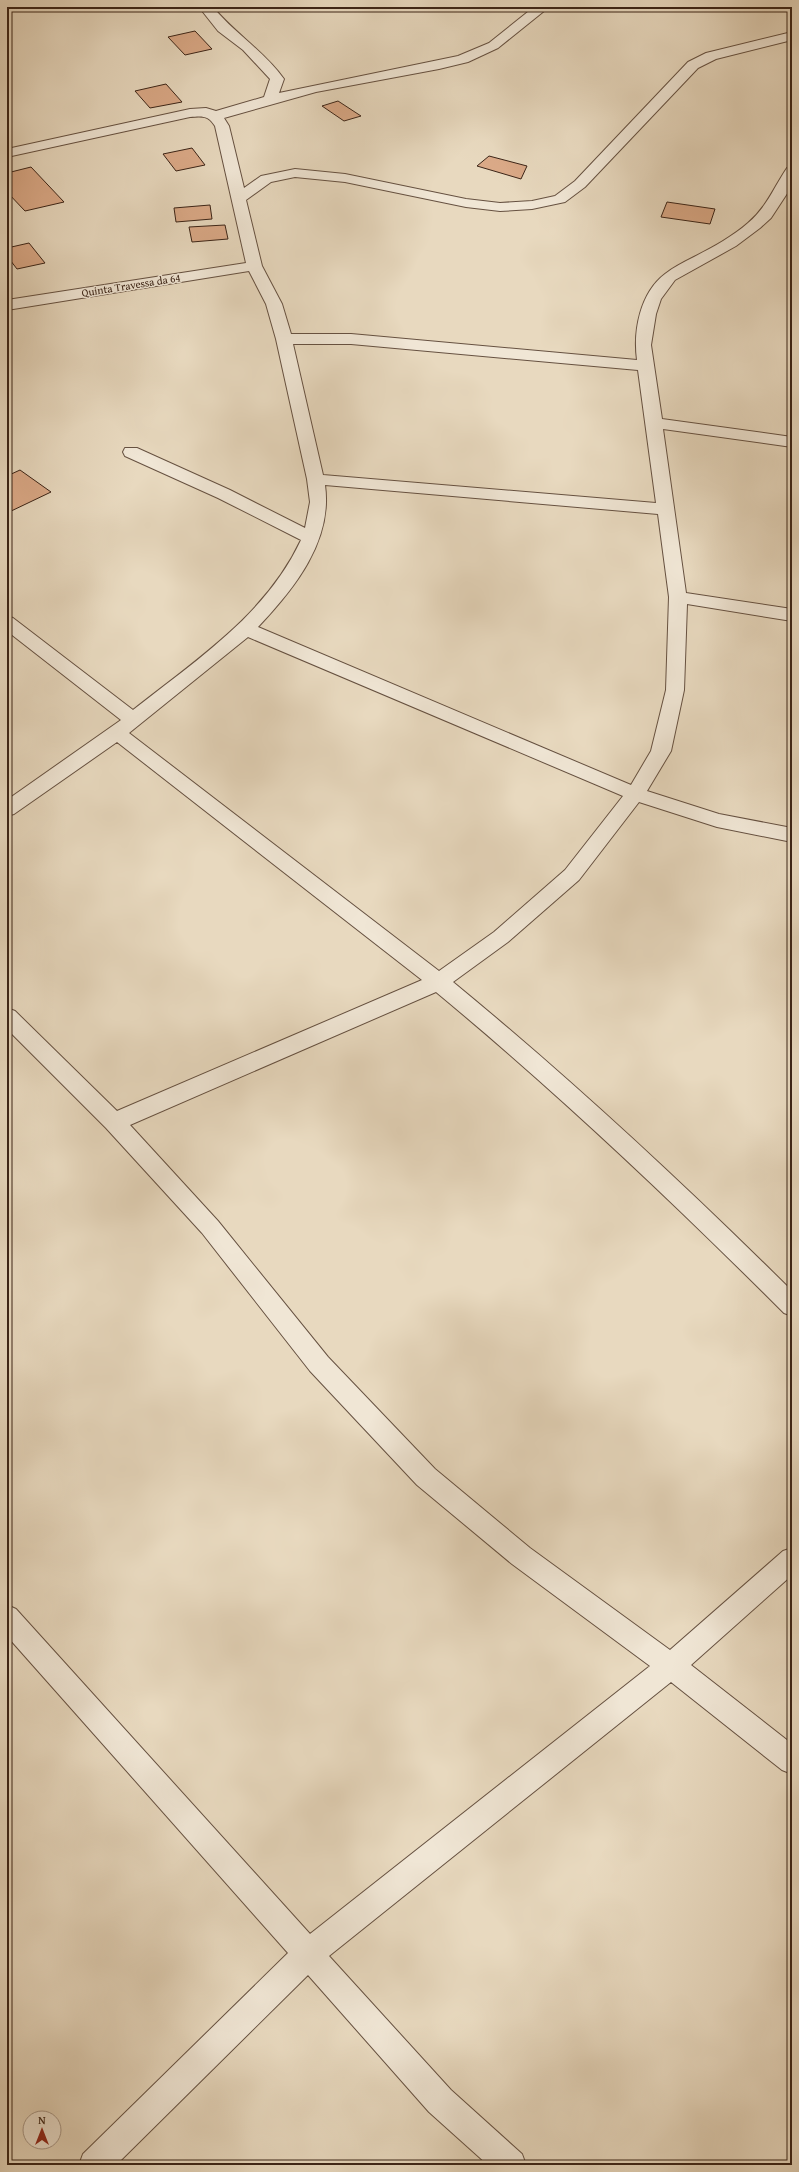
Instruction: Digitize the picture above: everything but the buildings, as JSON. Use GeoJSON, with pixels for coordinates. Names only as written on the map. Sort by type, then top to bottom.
{"type":"FeatureCollection","features":[{"type":"Feature","properties":{"kind":"street"},"geometry":{"type":"LineString","coordinates":[[206,7],[224,28],[248,47],[277,79],[270,99]]}},
{"type":"Feature","properties":{"kind":"street"},"geometry":{"type":"LineString","coordinates":[[216,116],[270,99],[431,67],[476,54],[509,35],[542,7]]}},
{"type":"Feature","properties":{"kind":"street"},"geometry":{"type":"LineString","coordinates":[[238,199],[266,179],[295,173],[345,178],[473,204],[500,207],[532,205],[560,199],[580,184],[693,65],[711,56],[792,36]]}},
{"type":"Feature","properties":{"kind":"street"},"geometry":{"type":"LineString","coordinates":[[7,153],[172,116],[206,112],[216,116],[222,126],[254,266],[274,304],[284,340],[316,479],[319,502],[311,538],[298,564],[274,599],[246,629],[117,733],[7,809]]}},
{"type":"Feature","properties":{"kind":"street"},"geometry":{"type":"LineString","coordinates":[[114,1122],[438,982],[501,937],[572,875],[635,794],[661,751],[676,690],[678,597],[665,509],[655,423],[645,366],[643,345],[647,313],[662,285],[673,274],[737,240],[757,225],[779,200],[792,171]]}},
{"type":"Feature","properties":{"kind":"street","name":"Quinta Travessa da 64"},"geometry":{"type":"LineString","coordinates":[[7,305],[254,266]]}},
{"type":"Feature","properties":{"kind":"street"},"geometry":{"type":"LineString","coordinates":[[284,340],[350,340],[645,366]]}},
{"type":"Feature","properties":{"kind":"street"},"geometry":{"type":"LineString","coordinates":[[655,423],[792,442]]}},
{"type":"Feature","properties":{"kind":"street"},"geometry":{"type":"LineString","coordinates":[[131,452],[224,494],[311,538]]}},
{"type":"Feature","properties":{"kind":"street"},"geometry":{"type":"LineString","coordinates":[[316,479],[665,509]]}},
{"type":"Feature","properties":{"kind":"street"},"geometry":{"type":"LineString","coordinates":[[678,597],[792,615]]}},
{"type":"Feature","properties":{"kind":"street"},"geometry":{"type":"LineString","coordinates":[[7,622],[133,720]]}},
{"type":"Feature","properties":{"kind":"street"},"geometry":{"type":"LineString","coordinates":[[246,629],[635,794],[716,820],[792,835]]}},
{"type":"Feature","properties":{"kind":"street"},"geometry":{"type":"LineString","coordinates":[[117,733],[438,982],[565,1091],[709,1223],[792,1306]]}},
{"type":"Feature","properties":{"kind":"street"},"geometry":{"type":"LineString","coordinates":[[7,1016],[114,1122],[210,1227],[319,1364],[426,1477],[521,1556],[671,1666],[792,1760]]}},
{"type":"Feature","properties":{"kind":"street"},"geometry":{"type":"LineString","coordinates":[[94,2165],[307,1955],[671,1666],[792,1559]]}},
{"type":"Feature","properties":{"kind":"street"},"geometry":{"type":"LineString","coordinates":[[7,1617],[307,1955],[440,2101],[511,2165]]}}]}
